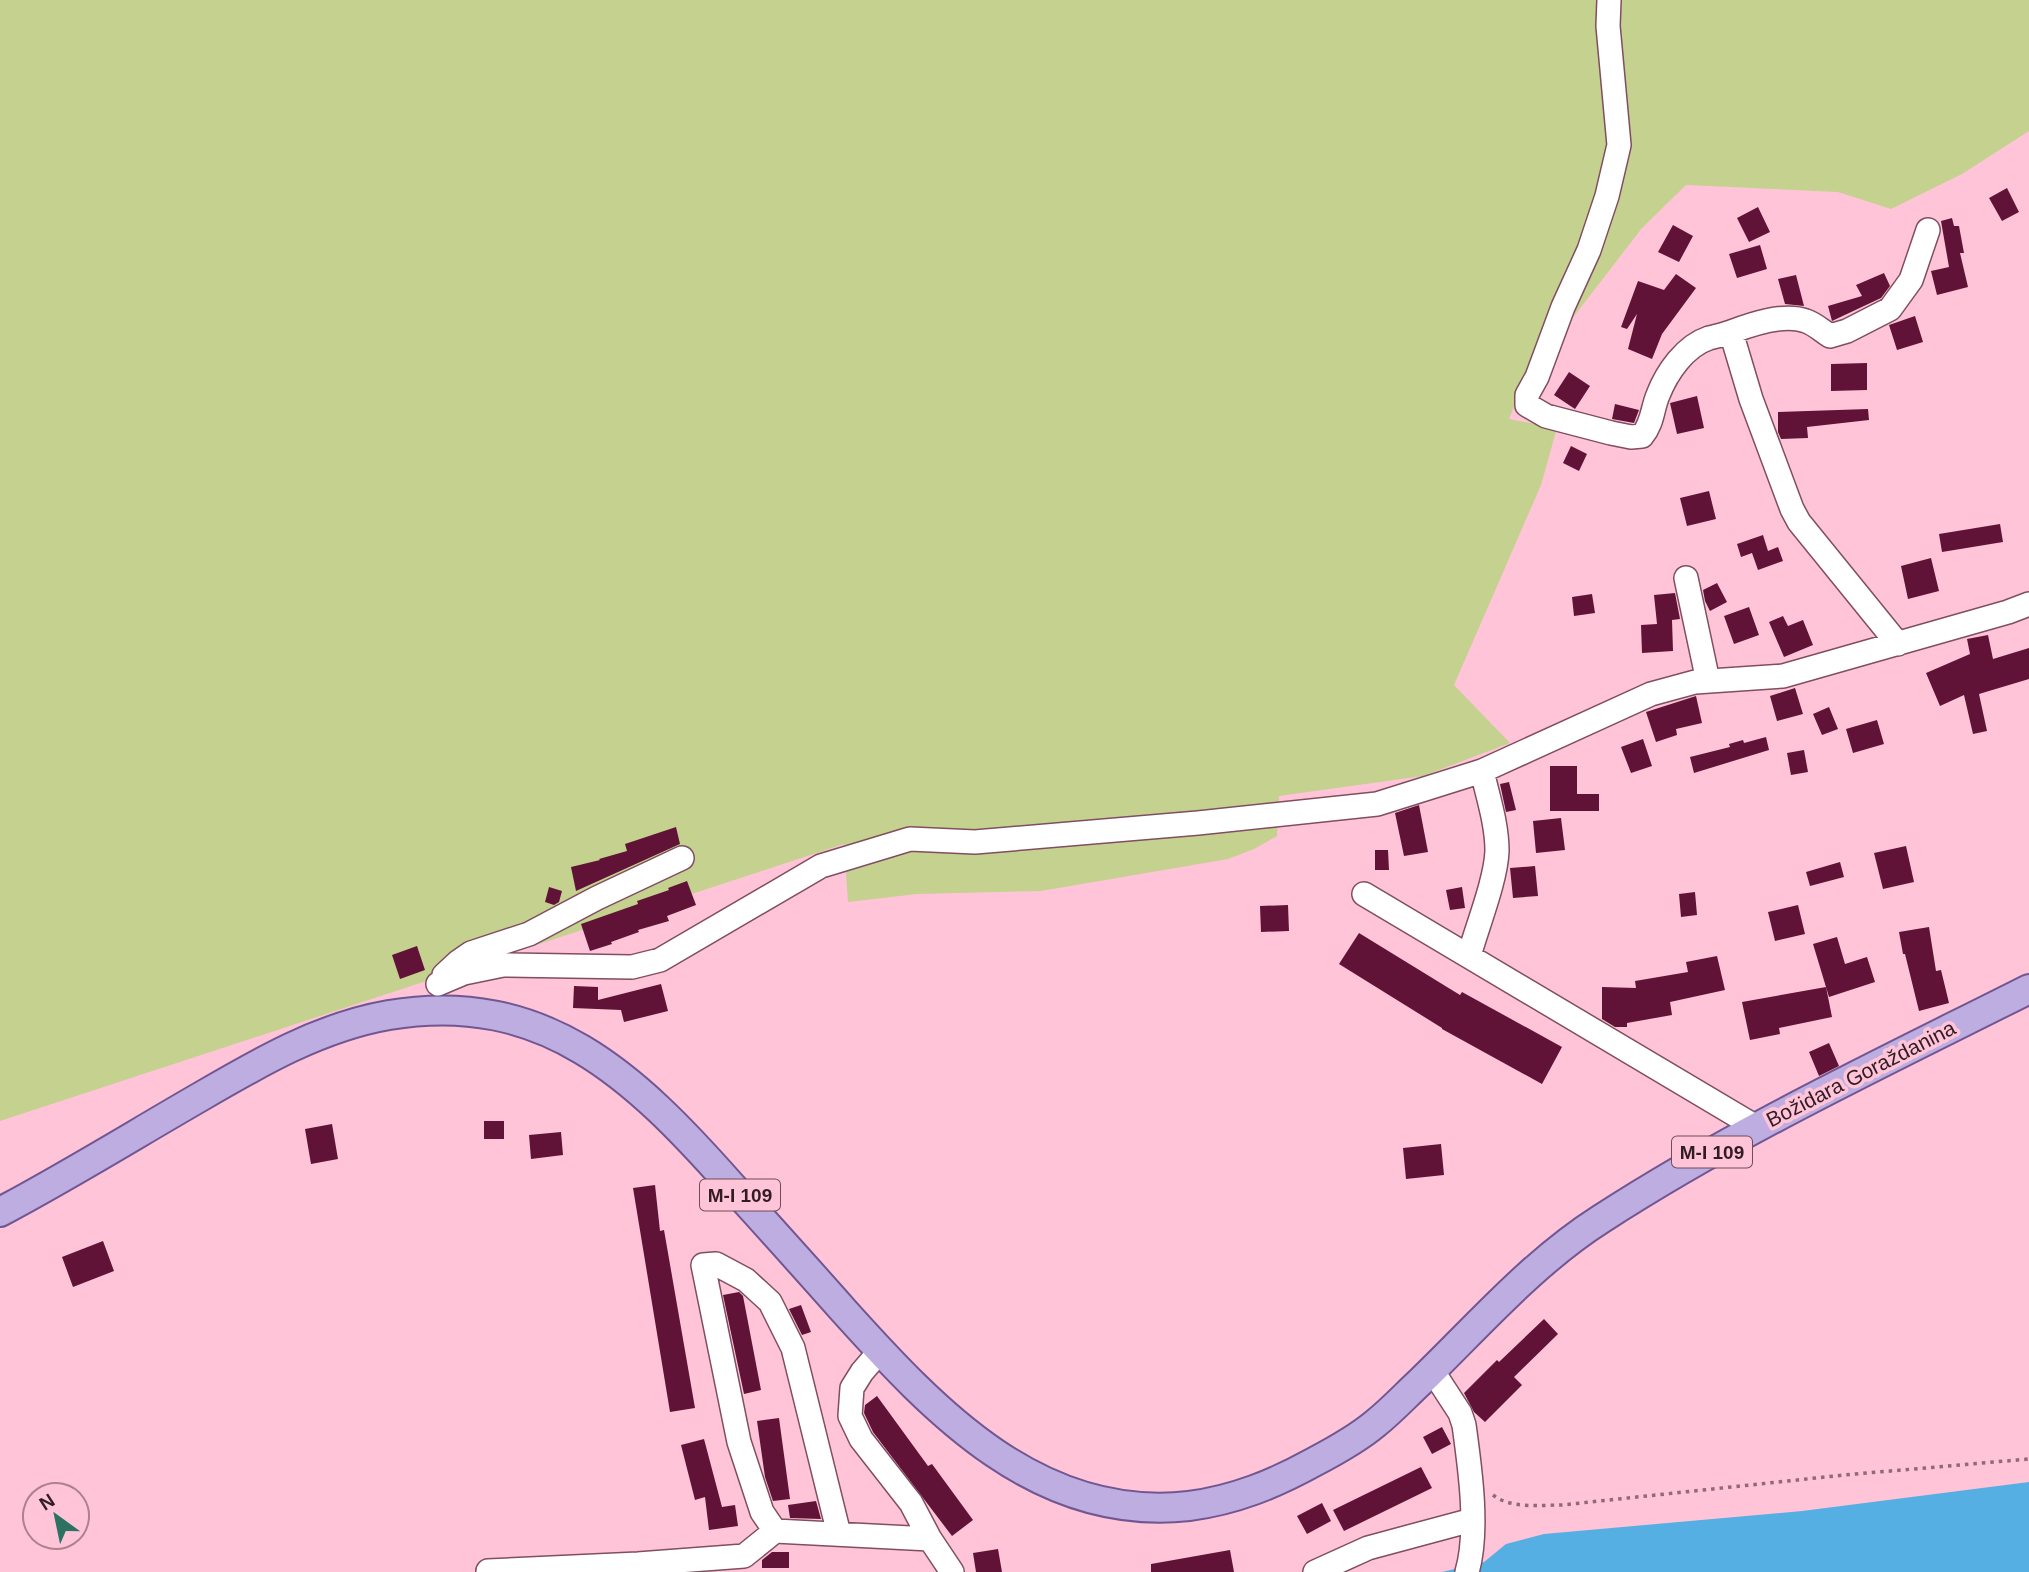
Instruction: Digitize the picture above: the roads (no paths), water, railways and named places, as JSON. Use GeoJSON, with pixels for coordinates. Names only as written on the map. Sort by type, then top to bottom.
{"type":"FeatureCollection","features":[{"type":"Feature","properties":{"kind":"main road","name":"Božidara Goraždanina"},"geometry":{"type":"LineString","coordinates":[[1432,1370],[1526,1278],[1595,1223],[1756,1127],[2029,989]]}},
{"type":"Feature","properties":{"kind":"main road","name":"M-I 109"},"geometry":{"type":"LineString","coordinates":[[0,1212],[241,1073],[324,1032],[393,1014],[464,1012],[510,1018],[571,1042],[603,1062],[645,1095],[673,1122],[880,1351],[955,1425],[999,1458],[1061,1489],[1096,1500],[1140,1507],[1184,1506],[1226,1500],[1255,1491],[1333,1452],[1378,1422],[1432,1370]]}},
{"type":"Feature","properties":{"kind":"street"},"geometry":{"type":"LineString","coordinates":[[1609,0],[1608,26],[1619,145],[1607,196],[1589,250],[1527,396],[1527,405],[1546,416],[1631,437],[1642,436],[1648,428],[1657,395],[1677,361],[1689,349],[1707,338],[1757,323],[1795,318],[1814,325],[1830,336],[1847,331],[1890,309],[1900,297],[1911,280],[1928,230]]}},
{"type":"Feature","properties":{"kind":"street"},"geometry":{"type":"LineString","coordinates":[[1731,332],[1755,411],[1792,509],[1898,644]]}},
{"type":"Feature","properties":{"kind":"street"},"geometry":{"type":"LineString","coordinates":[[1686,578],[1708,681]]}},
{"type":"Feature","properties":{"kind":"street"},"geometry":{"type":"LineString","coordinates":[[438,984],[464,973],[503,965],[632,967],[649,964],[821,866],[910,839],[975,842],[1377,804],[1482,771],[1651,694],[1695,682],[1783,676],[2029,604]]}},
{"type":"Feature","properties":{"kind":"street"},"geometry":{"type":"LineString","coordinates":[[1469,956],[1497,853],[1482,771]]}},
{"type":"Feature","properties":{"kind":"street"},"geometry":{"type":"LineString","coordinates":[[423,1012],[438,984],[458,962],[471,953],[529,934],[682,858]]}},
{"type":"Feature","properties":{"kind":"street"},"geometry":{"type":"LineString","coordinates":[[1364,894],[1756,1127]]}},
{"type":"Feature","properties":{"kind":"street"},"geometry":{"type":"LineString","coordinates":[[775,1531],[762,1512],[739,1442],[703,1265],[716,1264],[746,1280],[770,1302],[776,1313],[793,1348],[839,1534]]}},
{"type":"Feature","properties":{"kind":"street"},"geometry":{"type":"LineString","coordinates":[[880,1351],[852,1388],[850,1416],[861,1439],[911,1503],[952,1572]]}},
{"type":"Feature","properties":{"kind":"street"},"geometry":{"type":"LineString","coordinates":[[1432,1370],[1460,1413],[1464,1426],[1472,1520],[1469,1566]]}},
{"type":"Feature","properties":{"kind":"street"},"geometry":{"type":"LineString","coordinates":[[1315,1572],[1368,1548],[1472,1520]]}},
{"type":"Feature","properties":{"kind":"street"},"geometry":{"type":"LineString","coordinates":[[488,1571],[744,1556],[775,1531],[930,1539]]}},
{"type":"Feature","properties":{"kind":"water"},"geometry":{"type":"Polygon","coordinates":[[[2029,1482],[2029,1572],[1442,1572],[1484,1562],[1506,1544],[1544,1534],[1802,1511],[2029,1482]]]}}]}
